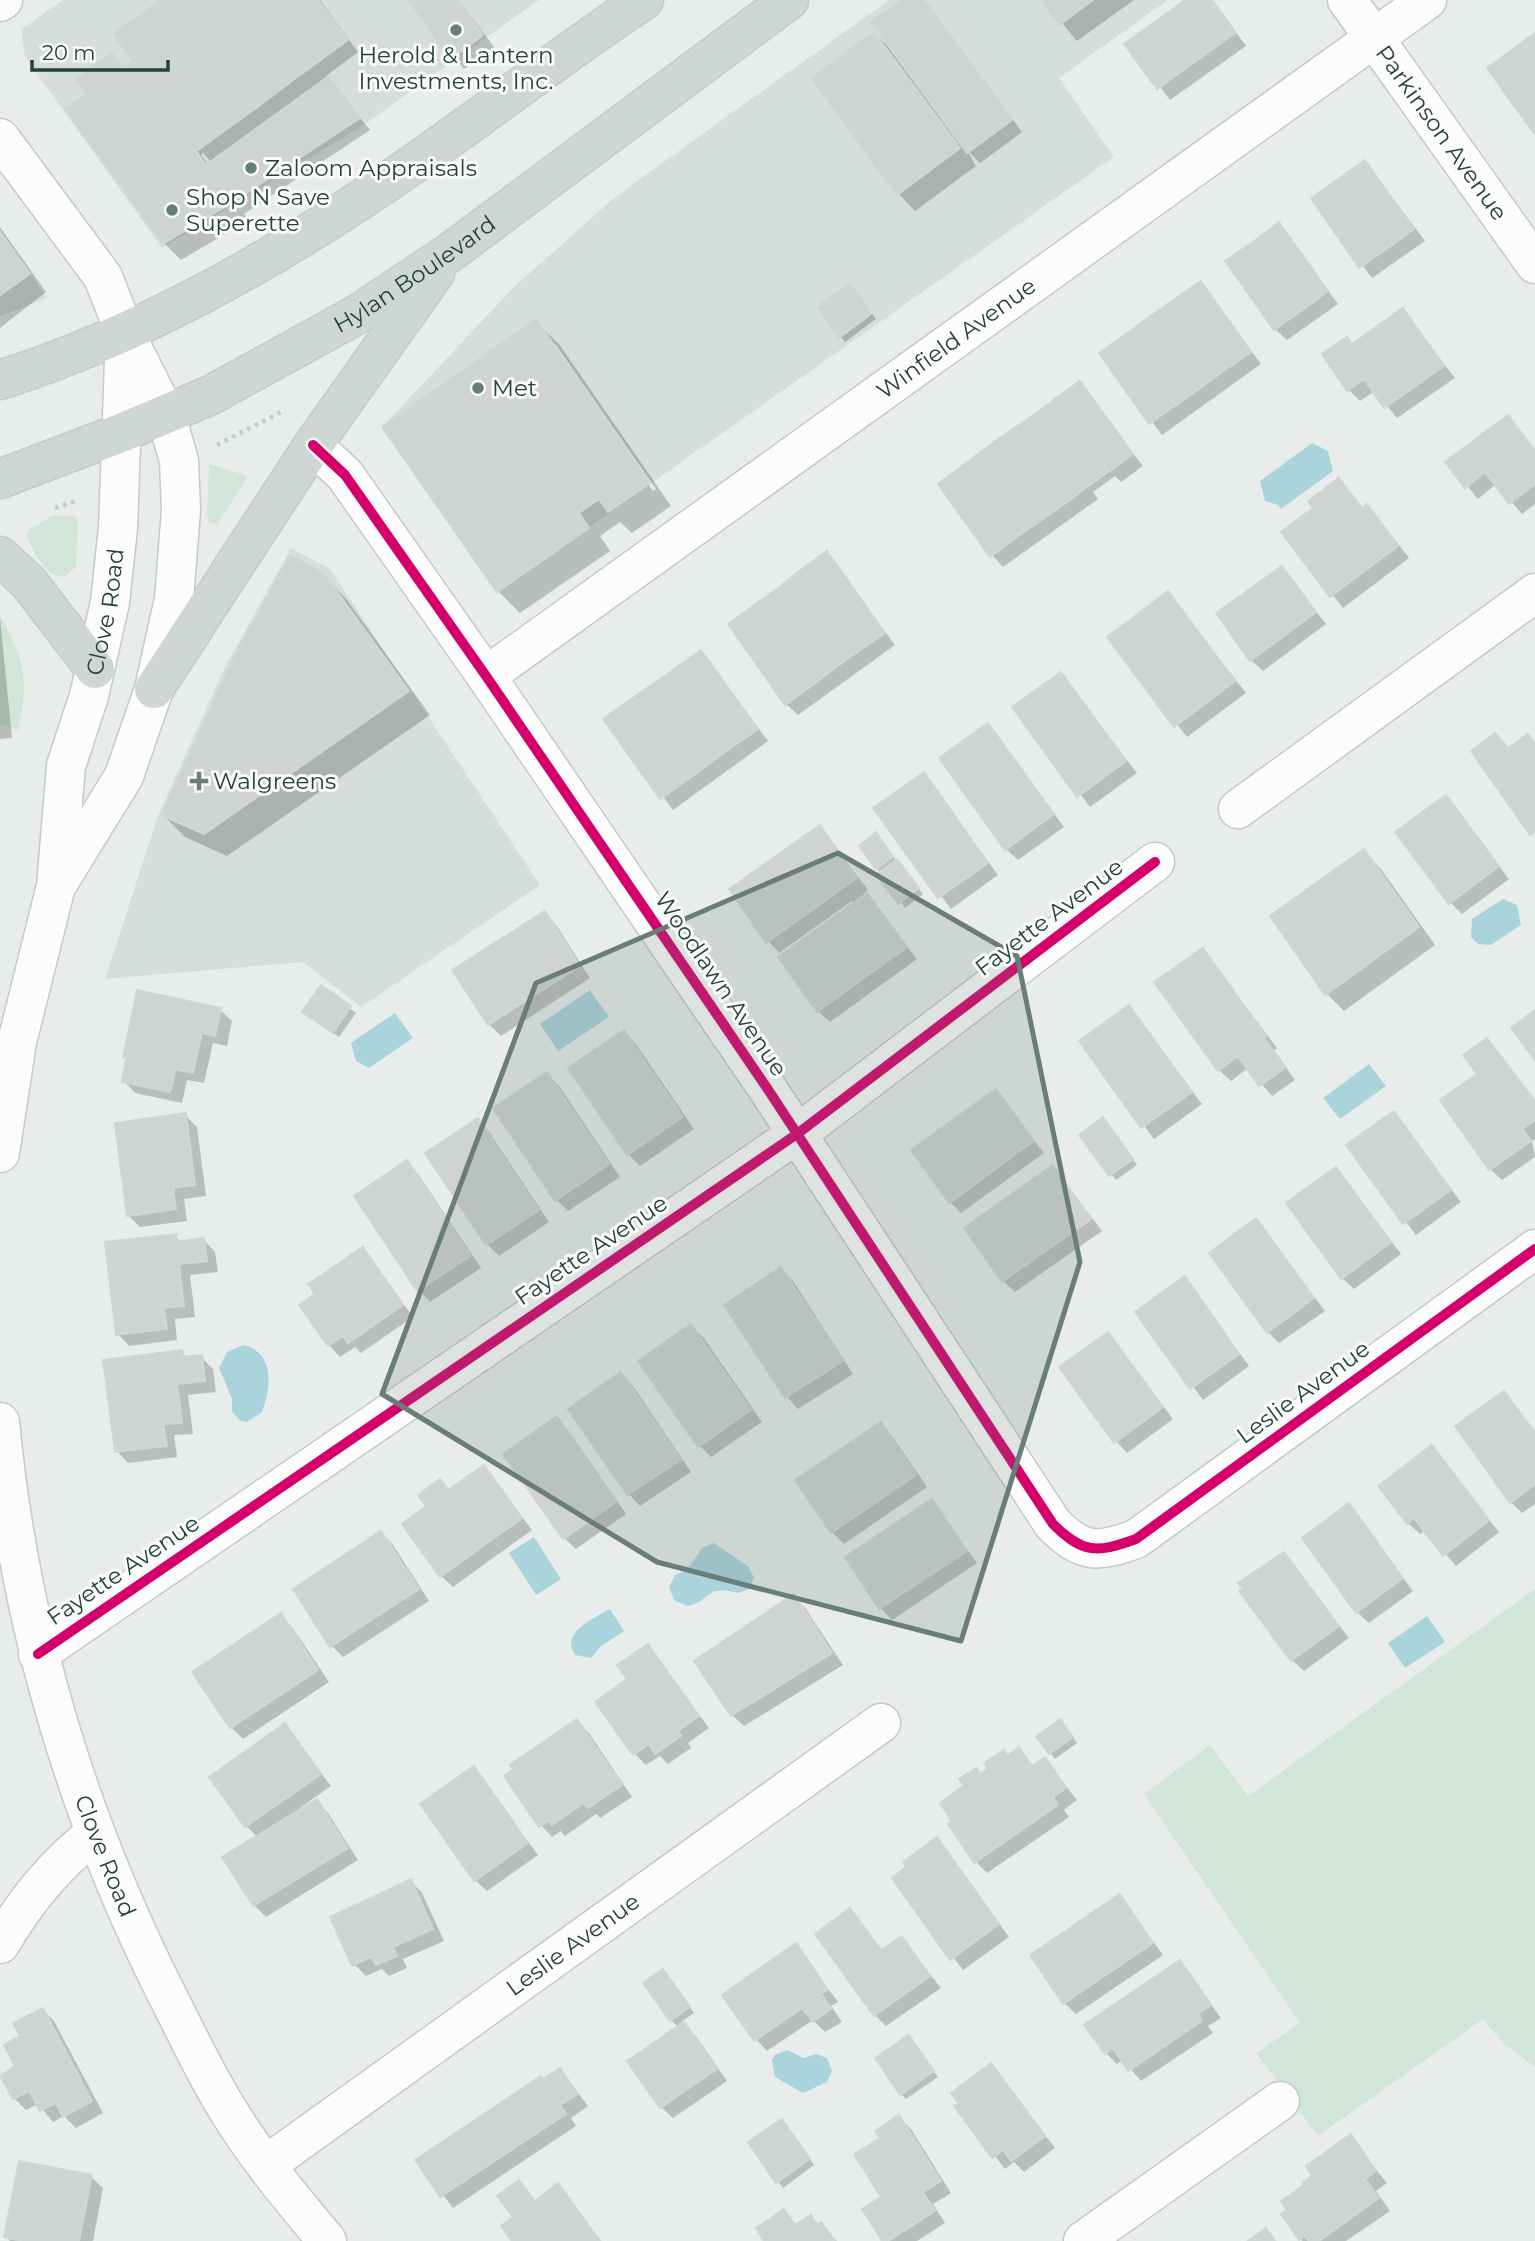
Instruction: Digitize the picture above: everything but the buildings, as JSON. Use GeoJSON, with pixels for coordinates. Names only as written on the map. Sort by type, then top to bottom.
{"type":"FeatureCollection","features":[{"type":"Feature","properties":{"kind":"main road"},"geometry":{"type":"LineString","coordinates":[[0,380],[125,333],[183,305],[338,215],[643,0]]}},
{"type":"Feature","properties":{"kind":"main road","name":"Hylan Boulevard"},"geometry":{"type":"LineString","coordinates":[[0,479],[166,415],[310,342],[448,254],[789,0]]}},
{"type":"Feature","properties":{"kind":"main road"},"geometry":{"type":"LineString","coordinates":[[154,689],[313,445],[448,254]]}},
{"type":"Feature","properties":{"kind":"main road"},"geometry":{"type":"LineString","coordinates":[[0,556],[29,583],[95,669]]}},
{"type":"Feature","properties":{"kind":"street","name":"Parkinson Avenue"},"geometry":{"type":"LineString","coordinates":[[1347,0],[1535,264]]}},
{"type":"Feature","properties":{"kind":"street","name":"Winfield Avenue"},"geometry":{"type":"LineString","coordinates":[[486,676],[1427,0]]}},
{"type":"Feature","properties":{"kind":"street","name":"Clove Road"},"geometry":{"type":"LineString","coordinates":[[0,138],[103,277],[125,333],[166,415],[178,461],[181,510],[174,599],[154,689],[124,776],[56,886]]}},
{"type":"Feature","properties":{"kind":"street","name":"Clove Road"},"geometry":{"type":"LineString","coordinates":[[0,1153],[9,1042],[56,886],[66,766],[95,669],[114,566],[125,333]]}},
{"type":"Feature","properties":{"kind":"street","name":"Woodlawn Avenue"},"geometry":{"type":"LineString","coordinates":[[313,445],[345,475],[486,676],[797,1135],[1053,1524],[1068,1539],[1087,1549]]}},
{"type":"Feature","properties":{"kind":"street"},"geometry":{"type":"LineString","coordinates":[[1238,809],[1535,593]]}},
{"type":"Feature","properties":{"kind":"street","name":"Fayette Avenue"},"geometry":{"type":"LineString","coordinates":[[38,1654],[797,1135],[1155,862]]}},
{"type":"Feature","properties":{"kind":"street","name":"Leslie Avenue"},"geometry":{"type":"LineString","coordinates":[[1087,1549],[1110,1549],[1136,1539],[1535,1249]]}},
{"type":"Feature","properties":{"kind":"street","name":"Clove Road"},"geometry":{"type":"LineString","coordinates":[[0,1422],[8,1496],[38,1654],[95,1833],[138,1937],[230,2114],[266,2165],[327,2241]]}},
{"type":"Feature","properties":{"kind":"street","name":"Leslie Avenue"},"geometry":{"type":"LineString","coordinates":[[266,2165],[881,1723]]}},
{"type":"Feature","properties":{"kind":"street"},"geometry":{"type":"LineString","coordinates":[[0,1944],[31,1894],[57,1866],[95,1833]]}},
{"type":"Feature","properties":{"kind":"street"},"geometry":{"type":"LineString","coordinates":[[1083,2241],[1280,2101]]}},
{"type":"Feature","properties":{"kind":"path"},"geometry":{"type":"LineString","coordinates":[[214,446],[287,408]]}},
{"type":"Feature","properties":{"kind":"highlighted area"},"geometry":{"type":"Polygon","coordinates":[[[838,853],[1017,956],[1080,1262],[961,1641],[657,1562],[382,1394],[536,983],[838,853]]]}},
{"type":"Feature","properties":{"kind":"shaded area"},"geometry":{"type":"Polygon","coordinates":[[[62,0],[539,0],[365,124],[162,248],[25,57],[21,30],[62,0]]]}},
{"type":"Feature","properties":{"kind":"shaded area"},"geometry":{"type":"Polygon","coordinates":[[[889,0],[1168,0],[1059,78],[1114,157],[497,592],[382,427],[515,286],[615,197],[889,0]]]}},
{"type":"Feature","properties":{"kind":"shaded area"},"geometry":{"type":"Polygon","coordinates":[[[0,232],[47,298],[0,316],[0,232]]]}},
{"type":"Feature","properties":{"kind":"shaded area"},"geometry":{"type":"Polygon","coordinates":[[[291,548],[330,569],[540,885],[361,1007],[303,962],[105,979],[158,816],[225,667],[291,548]]]}},
{"type":"Feature","properties":{"kind":"green space"},"geometry":{"type":"Polygon","coordinates":[[[209,464],[248,476],[217,525],[209,522],[207,516],[209,464]]]}},
{"type":"Feature","properties":{"kind":"green space"},"geometry":{"type":"Polygon","coordinates":[[[52,516],[74,516],[78,520],[76,567],[64,577],[51,573],[46,568],[36,555],[27,535],[29,530],[52,516]]]}},
{"type":"Feature","properties":{"kind":"green space"},"geometry":{"type":"Polygon","coordinates":[[[0,615],[15,645],[22,670],[24,697],[18,730],[0,725],[0,615]]]}},
{"type":"Feature","properties":{"kind":"green space"},"geometry":{"type":"Polygon","coordinates":[[[1535,1589],[1535,2067],[1503,2043],[1483,2019],[1318,2136],[1256,2053],[1300,2023],[1144,1794],[1210,1745],[1248,1796],[1535,1589]]]}},
{"type":"Feature","properties":{"kind":"water"},"geometry":{"type":"Polygon","coordinates":[[[1312,443],[1328,451],[1333,471],[1281,509],[1278,505],[1265,501],[1260,481],[1312,443]]]}},
{"type":"Feature","properties":{"kind":"water"},"geometry":{"type":"Polygon","coordinates":[[[1503,899],[1517,905],[1521,925],[1491,945],[1478,944],[1471,937],[1472,919],[1503,899]]]}},
{"type":"Feature","properties":{"kind":"water"},"geometry":{"type":"Polygon","coordinates":[[[590,990],[609,1017],[558,1051],[540,1024],[590,990]]]}},
{"type":"Feature","properties":{"kind":"water"},"geometry":{"type":"Polygon","coordinates":[[[395,1013],[413,1038],[369,1068],[356,1061],[351,1043],[395,1013]]]}},
{"type":"Feature","properties":{"kind":"water"},"geometry":{"type":"Polygon","coordinates":[[[1369,1064],[1386,1086],[1340,1119],[1323,1098],[1369,1064]]]}},
{"type":"Feature","properties":{"kind":"water"},"geometry":{"type":"Polygon","coordinates":[[[244,1345],[261,1355],[268,1372],[267,1393],[262,1412],[247,1422],[241,1421],[232,1412],[232,1399],[219,1368],[227,1352],[244,1345]]]}},
{"type":"Feature","properties":{"kind":"water"},"geometry":{"type":"Polygon","coordinates":[[[534,1537],[561,1579],[536,1595],[509,1553],[534,1537]]]}},
{"type":"Feature","properties":{"kind":"water"},"geometry":{"type":"Polygon","coordinates":[[[714,1543],[749,1567],[754,1578],[749,1589],[738,1593],[714,1592],[687,1606],[674,1600],[669,1587],[675,1575],[687,1570],[702,1548],[714,1543]]]}},
{"type":"Feature","properties":{"kind":"water"},"geometry":{"type":"Polygon","coordinates":[[[610,1609],[624,1631],[600,1647],[591,1658],[575,1655],[572,1640],[575,1633],[580,1627],[610,1609]]]}},
{"type":"Feature","properties":{"kind":"water"},"geometry":{"type":"Polygon","coordinates":[[[1427,1616],[1445,1642],[1405,1668],[1388,1643],[1427,1616]]]}},
{"type":"Feature","properties":{"kind":"water"},"geometry":{"type":"Polygon","coordinates":[[[787,2050],[804,2058],[816,2054],[827,2058],[832,2071],[827,2082],[803,2093],[775,2077],[772,2060],[775,2055],[787,2050]]]}},
{"type":"Feature","properties":{"kind":"cycle path"},"geometry":{"type":"LineString","coordinates":[[313,445],[345,475],[486,676],[767,1088],[1053,1524],[1073,1541],[1082,1546],[1101,1548],[1136,1539],[1535,1249]]}},
{"type":"Feature","properties":{"kind":"cycle path"},"geometry":{"type":"LineString","coordinates":[[38,1654],[797,1134],[1155,862]]}},
{"type":"Feature","properties":{"kind":"place","name":"Herold & Lantern Investments, Inc."},"geometry":{"type":"Point","coordinates":[456,30]}},
{"type":"Feature","properties":{"kind":"place","name":"Zaloom Appraisals"},"geometry":{"type":"Point","coordinates":[251,168]}},
{"type":"Feature","properties":{"kind":"place","name":"Shop N Save Superette"},"geometry":{"type":"Point","coordinates":[172,210]}},
{"type":"Feature","properties":{"kind":"place","name":"Met"},"geometry":{"type":"Point","coordinates":[478,388]}},
{"type":"Feature","properties":{"kind":"place","name":"Walgreens"},"geometry":{"type":"Point","coordinates":[199,781]}}]}
